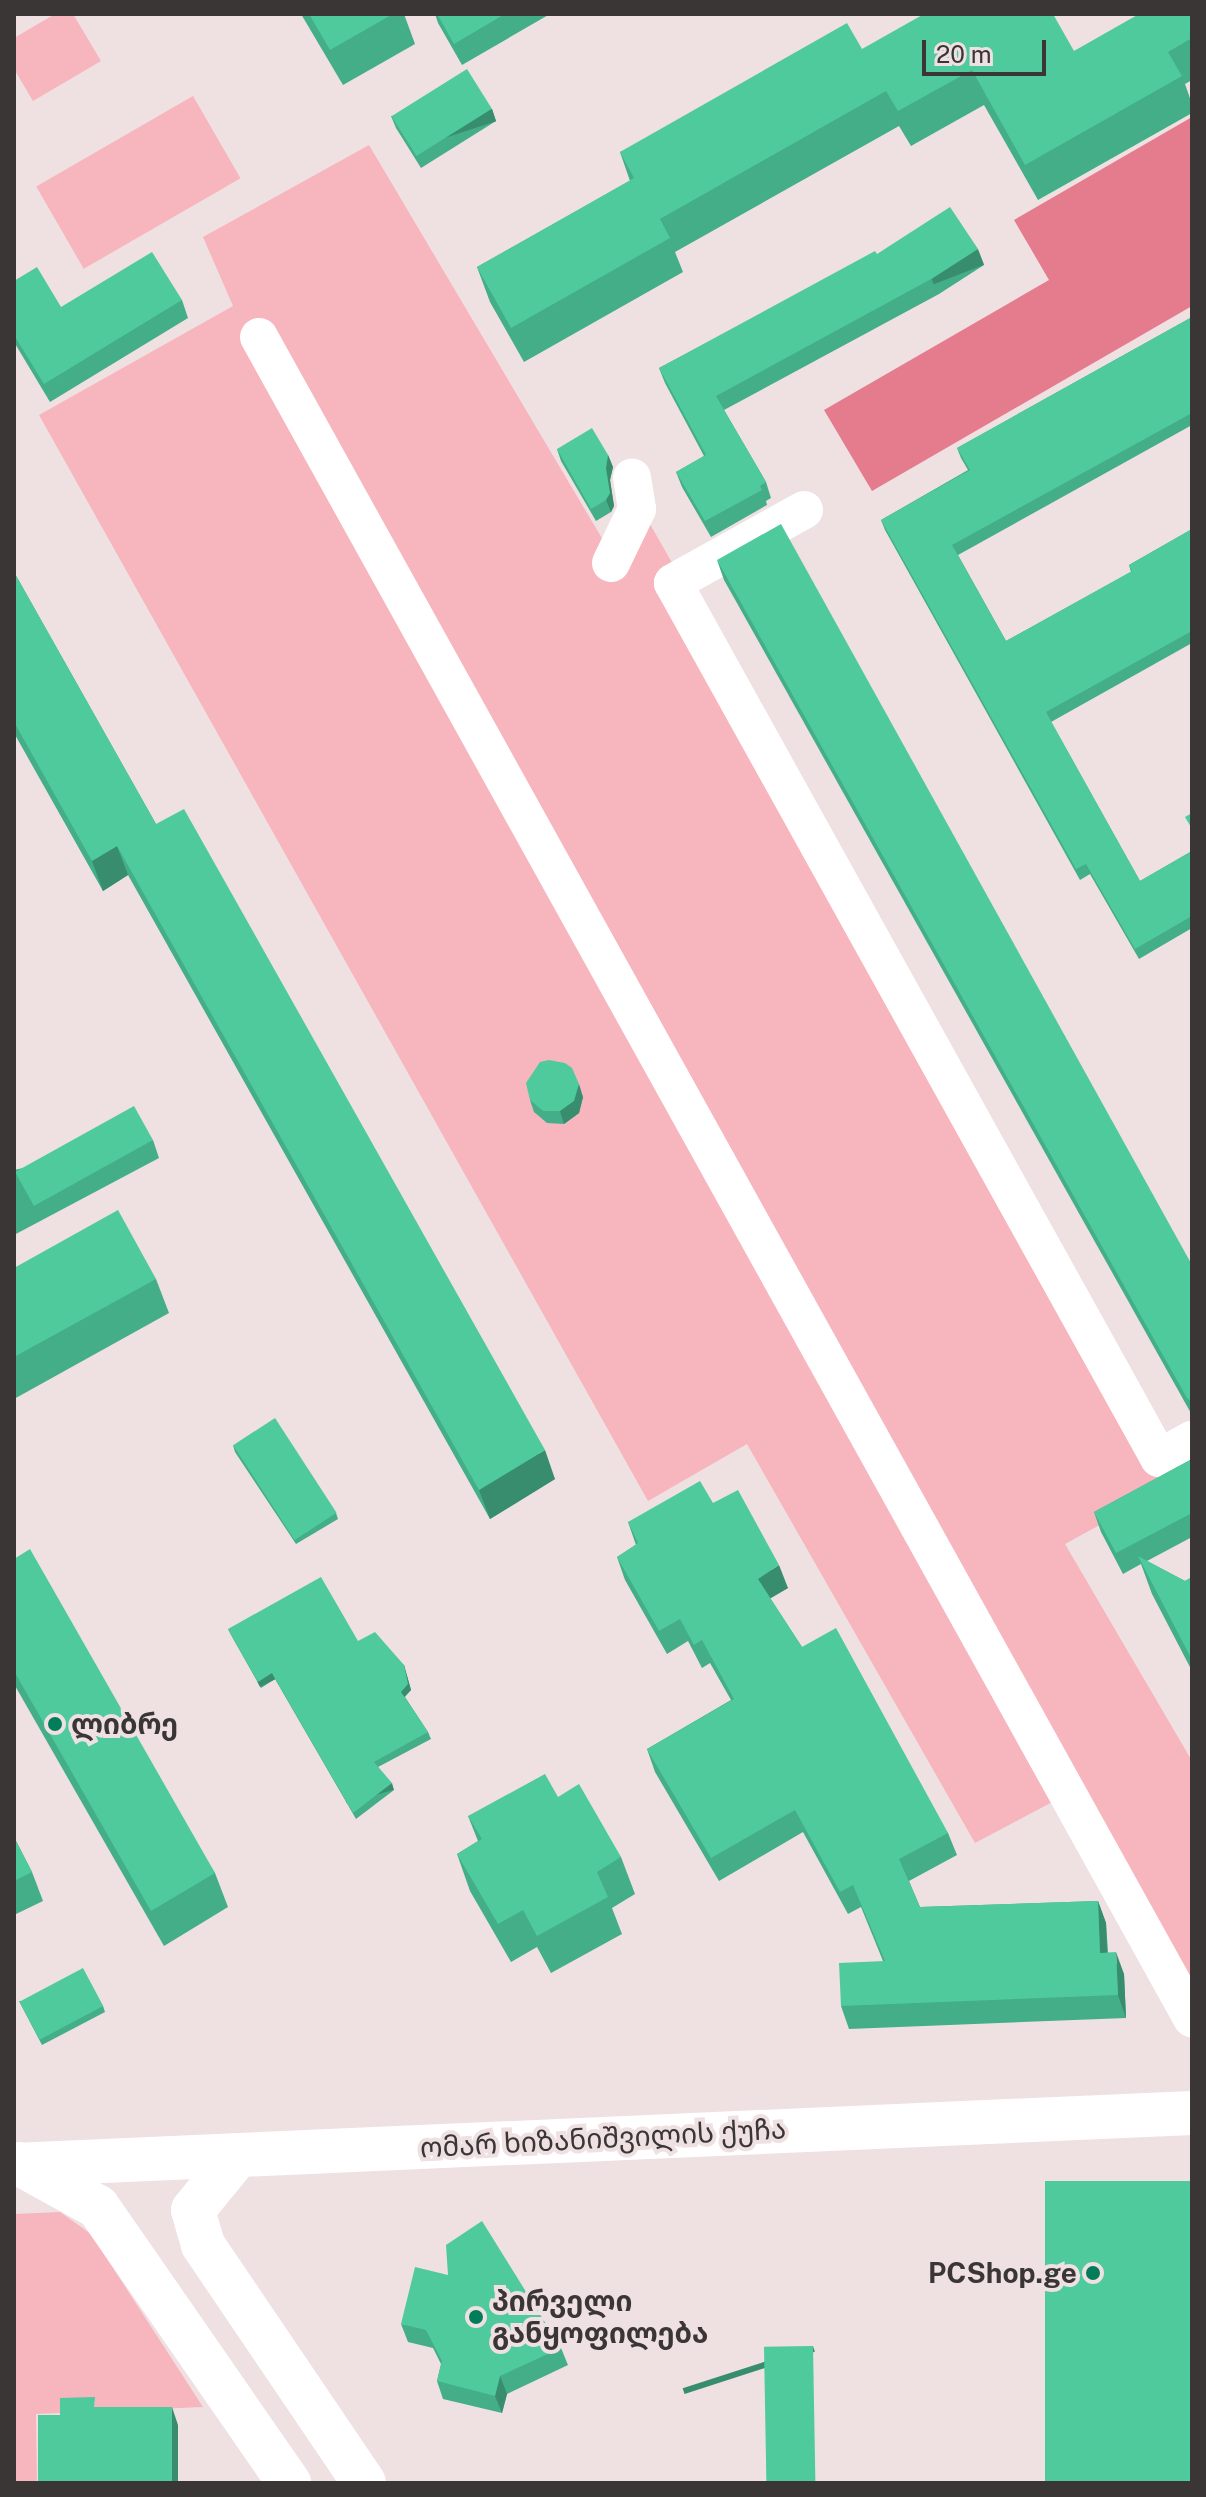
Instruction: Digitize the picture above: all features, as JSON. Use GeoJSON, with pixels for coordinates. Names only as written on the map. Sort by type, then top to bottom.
{"type":"FeatureCollection","features":[{"type":"Feature","properties":{"kind":"main road","name":"ომარ ხიზანიშვილის ქუჩა"},"geometry":{"type":"LineString","coordinates":[[17,2164],[1192,2113]]}},
{"type":"Feature","properties":{"kind":"main road"},"geometry":{"type":"LineString","coordinates":[[238,2155],[193,2210],[203,2245],[364,2483]]}},
{"type":"Feature","properties":{"kind":"main road"},"geometry":{"type":"LineString","coordinates":[[17,2164],[98,2207],[289,2483]]}},
{"type":"Feature","properties":{"kind":"street"},"geometry":{"type":"LineString","coordinates":[[259,337],[1192,2018]]}},
{"type":"Feature","properties":{"kind":"street"},"geometry":{"type":"LineString","coordinates":[[611,563],[637,509],[632,477]]}},
{"type":"Feature","properties":{"kind":"street"},"geometry":{"type":"LineString","coordinates":[[804,510],[673,583],[1159,1458],[1192,1440]]}},
{"type":"Feature","properties":{"kind":"shaded area"},"geometry":{"type":"Polygon","coordinates":[[[55,14],[73,14],[101,61],[33,101],[14,69],[14,38],[55,14]]]}},
{"type":"Feature","properties":{"kind":"shaded area"},"geometry":{"type":"Polygon","coordinates":[[[193,96],[240,178],[84,269],[36,186],[193,96]]]}},
{"type":"Feature","properties":{"kind":"shaded area"},"geometry":{"type":"Polygon","coordinates":[[[1192,117],[1192,306],[872,491],[824,410],[1049,280],[1014,220],[1192,117]]]}},
{"type":"Feature","properties":{"kind":"shaded area"},"geometry":{"type":"Polygon","coordinates":[[[369,145],[603,540],[646,517],[1191,1475],[1065,1544],[1192,1761],[1192,1992],[1062,1797],[975,1843],[747,1444],[648,1501],[39,415],[233,306],[203,237],[369,145]]]}},
{"type":"Feature","properties":{"kind":"shaded area"},"geometry":{"type":"Polygon","coordinates":[[[60,2212],[91,2234],[203,2407],[36,2414],[37,2483],[14,2483],[14,2214],[60,2212]]]}},
{"type":"Feature","properties":{"kind":"building"},"geometry":{"type":"Polygon","coordinates":[[[309,14],[393,14],[330,50],[309,14]]]}},
{"type":"Feature","properties":{"kind":"building"},"geometry":{"type":"Polygon","coordinates":[[[437,14],[505,14],[454,44],[437,14]]]}},
{"type":"Feature","properties":{"kind":"building"},"geometry":{"type":"Polygon","coordinates":[[[924,14],[1053,14],[1074,51],[1139,14],[1192,14],[1192,38],[1168,52],[1182,76],[1025,165],[972,70],[898,111],[886,91],[660,219],[670,238],[511,328],[477,267],[634,178],[620,152],[847,23],[862,49],[924,14]]]}},
{"type":"Feature","properties":{"kind":"building"},"geometry":{"type":"Polygon","coordinates":[[[467,69],[492,109],[416,156],[392,116],[467,69]]]}},
{"type":"Feature","properties":{"kind":"building"},"geometry":{"type":"Polygon","coordinates":[[[950,207],[978,249],[933,278],[716,396],[766,482],[760,486],[762,490],[705,521],[676,472],[706,455],[659,368],[875,251],[877,254],[950,207]]]}},
{"type":"Feature","properties":{"kind":"building"},"geometry":{"type":"Polygon","coordinates":[[[152,252],[182,300],[44,384],[14,335],[14,281],[37,267],[61,307],[152,252]]]}},
{"type":"Feature","properties":{"kind":"building"},"geometry":{"type":"Polygon","coordinates":[[[1192,317],[1192,413],[952,545],[1006,641],[1132,571],[1129,565],[1192,529],[1192,631],[1046,712],[1140,881],[1192,851],[1192,916],[1135,949],[1086,864],[1076,869],[881,520],[970,470],[957,448],[1192,317]]]}},
{"type":"Feature","properties":{"kind":"building"},"geometry":{"type":"Polygon","coordinates":[[[592,428],[608,455],[606,468],[610,493],[606,500],[591,509],[557,449],[592,428]]]}},
{"type":"Feature","properties":{"kind":"building"},"geometry":{"type":"Polygon","coordinates":[[[781,524],[1192,1265],[1192,1402],[717,560],[781,524]]]}},
{"type":"Feature","properties":{"kind":"building"},"geometry":{"type":"Polygon","coordinates":[[[14,572],[156,824],[184,809],[545,1450],[479,1490],[117,846],[92,861],[14,722],[14,572]]]}},
{"type":"Feature","properties":{"kind":"building"},"geometry":{"type":"Polygon","coordinates":[[[1192,813],[1192,829],[1185,817],[1192,813]]]}},
{"type":"Feature","properties":{"kind":"building"},"geometry":{"type":"Polygon","coordinates":[[[540,1062],[565,1063],[572,1068],[579,1084],[574,1101],[560,1111],[543,1111],[530,1100],[526,1083],[540,1062]]]}},
{"type":"Feature","properties":{"kind":"building"},"geometry":{"type":"Polygon","coordinates":[[[134,1106],[153,1140],[34,1206],[15,1172],[134,1106]]]}},
{"type":"Feature","properties":{"kind":"building"},"geometry":{"type":"Polygon","coordinates":[[[118,1210],[156,1279],[14,1357],[14,1268],[118,1210]]]}},
{"type":"Feature","properties":{"kind":"building"},"geometry":{"type":"Polygon","coordinates":[[[275,1418],[337,1513],[295,1540],[233,1445],[275,1418]]]}},
{"type":"Feature","properties":{"kind":"building"},"geometry":{"type":"Polygon","coordinates":[[[1192,1459],[1192,1513],[1116,1553],[1094,1512],[1192,1459]]]}},
{"type":"Feature","properties":{"kind":"building"},"geometry":{"type":"Polygon","coordinates":[[[700,1481],[713,1503],[738,1490],[779,1565],[758,1579],[802,1647],[836,1628],[948,1833],[899,1859],[920,1907],[1098,1901],[1100,1953],[1116,1952],[1118,1995],[841,2006],[839,1963],[885,1961],[853,1885],[840,1892],[795,1810],[711,1858],[647,1749],[734,1699],[702,1640],[694,1645],[680,1619],[659,1631],[617,1557],[638,1543],[628,1522],[700,1481]]]}},
{"type":"Feature","properties":{"kind":"building"},"geometry":{"type":"Polygon","coordinates":[[[30,1549],[215,1873],[151,1911],[14,1671],[14,1559],[30,1549]]]}},
{"type":"Feature","properties":{"kind":"building"},"geometry":{"type":"Polygon","coordinates":[[[1138,1556],[1185,1581],[1192,1577],[1192,1660],[1138,1556]]]}},
{"type":"Feature","properties":{"kind":"building"},"geometry":{"type":"Polygon","coordinates":[[[321,1577],[358,1641],[375,1632],[404,1665],[408,1684],[401,1692],[428,1732],[374,1762],[392,1783],[353,1813],[272,1673],[258,1682],[228,1629],[321,1577]]]}},
{"type":"Feature","properties":{"kind":"building"},"geometry":{"type":"Polygon","coordinates":[[[545,1774],[558,1797],[579,1784],[621,1857],[597,1872],[608,1897],[537,1936],[523,1910],[498,1924],[457,1854],[482,1839],[468,1816],[545,1774]]]}},
{"type":"Feature","properties":{"kind":"building"},"geometry":{"type":"Polygon","coordinates":[[[14,1837],[32,1872],[14,1881],[14,1837]]]}},
{"type":"Feature","properties":{"kind":"building"},"geometry":{"type":"Polygon","coordinates":[[[83,1968],[103,2006],[40,2040],[19,2002],[83,1968]]]}},
{"type":"Feature","properties":{"kind":"building"},"geometry":{"type":"Polygon","coordinates":[[[1045,2181],[1192,2181],[1192,2483],[1045,2483],[1045,2181]]]}},
{"type":"Feature","properties":{"kind":"building","name":"პირველი განყოფილება"},"geometry":{"type":"Polygon","coordinates":[[[482,2221],[561,2348],[500,2376],[495,2396],[437,2381],[442,2361],[426,2330],[401,2324],[415,2267],[448,2275],[446,2245],[482,2221]]]}},
{"type":"Feature","properties":{"kind":"building"},"geometry":{"type":"Polygon","coordinates":[[[813,2346],[815,2483],[766,2483],[764,2347],[813,2346]]]}},
{"type":"Feature","properties":{"kind":"building"},"geometry":{"type":"Polygon","coordinates":[[[95,2397],[94,2407],[172,2407],[172,2483],[38,2483],[38,2415],[60,2415],[60,2398],[95,2397]]]}},
{"type":"Feature","properties":{"kind":"place","name":"ლიბრე"},"geometry":{"type":"Point","coordinates":[55,1724]}},
{"type":"Feature","properties":{"kind":"place","name":"PCShop.ge"},"geometry":{"type":"Point","coordinates":[1093,2273]}},
{"type":"Feature","properties":{"kind":"place","name":"პირველი განყოფილება"},"geometry":{"type":"Point","coordinates":[476,2317]}}]}
